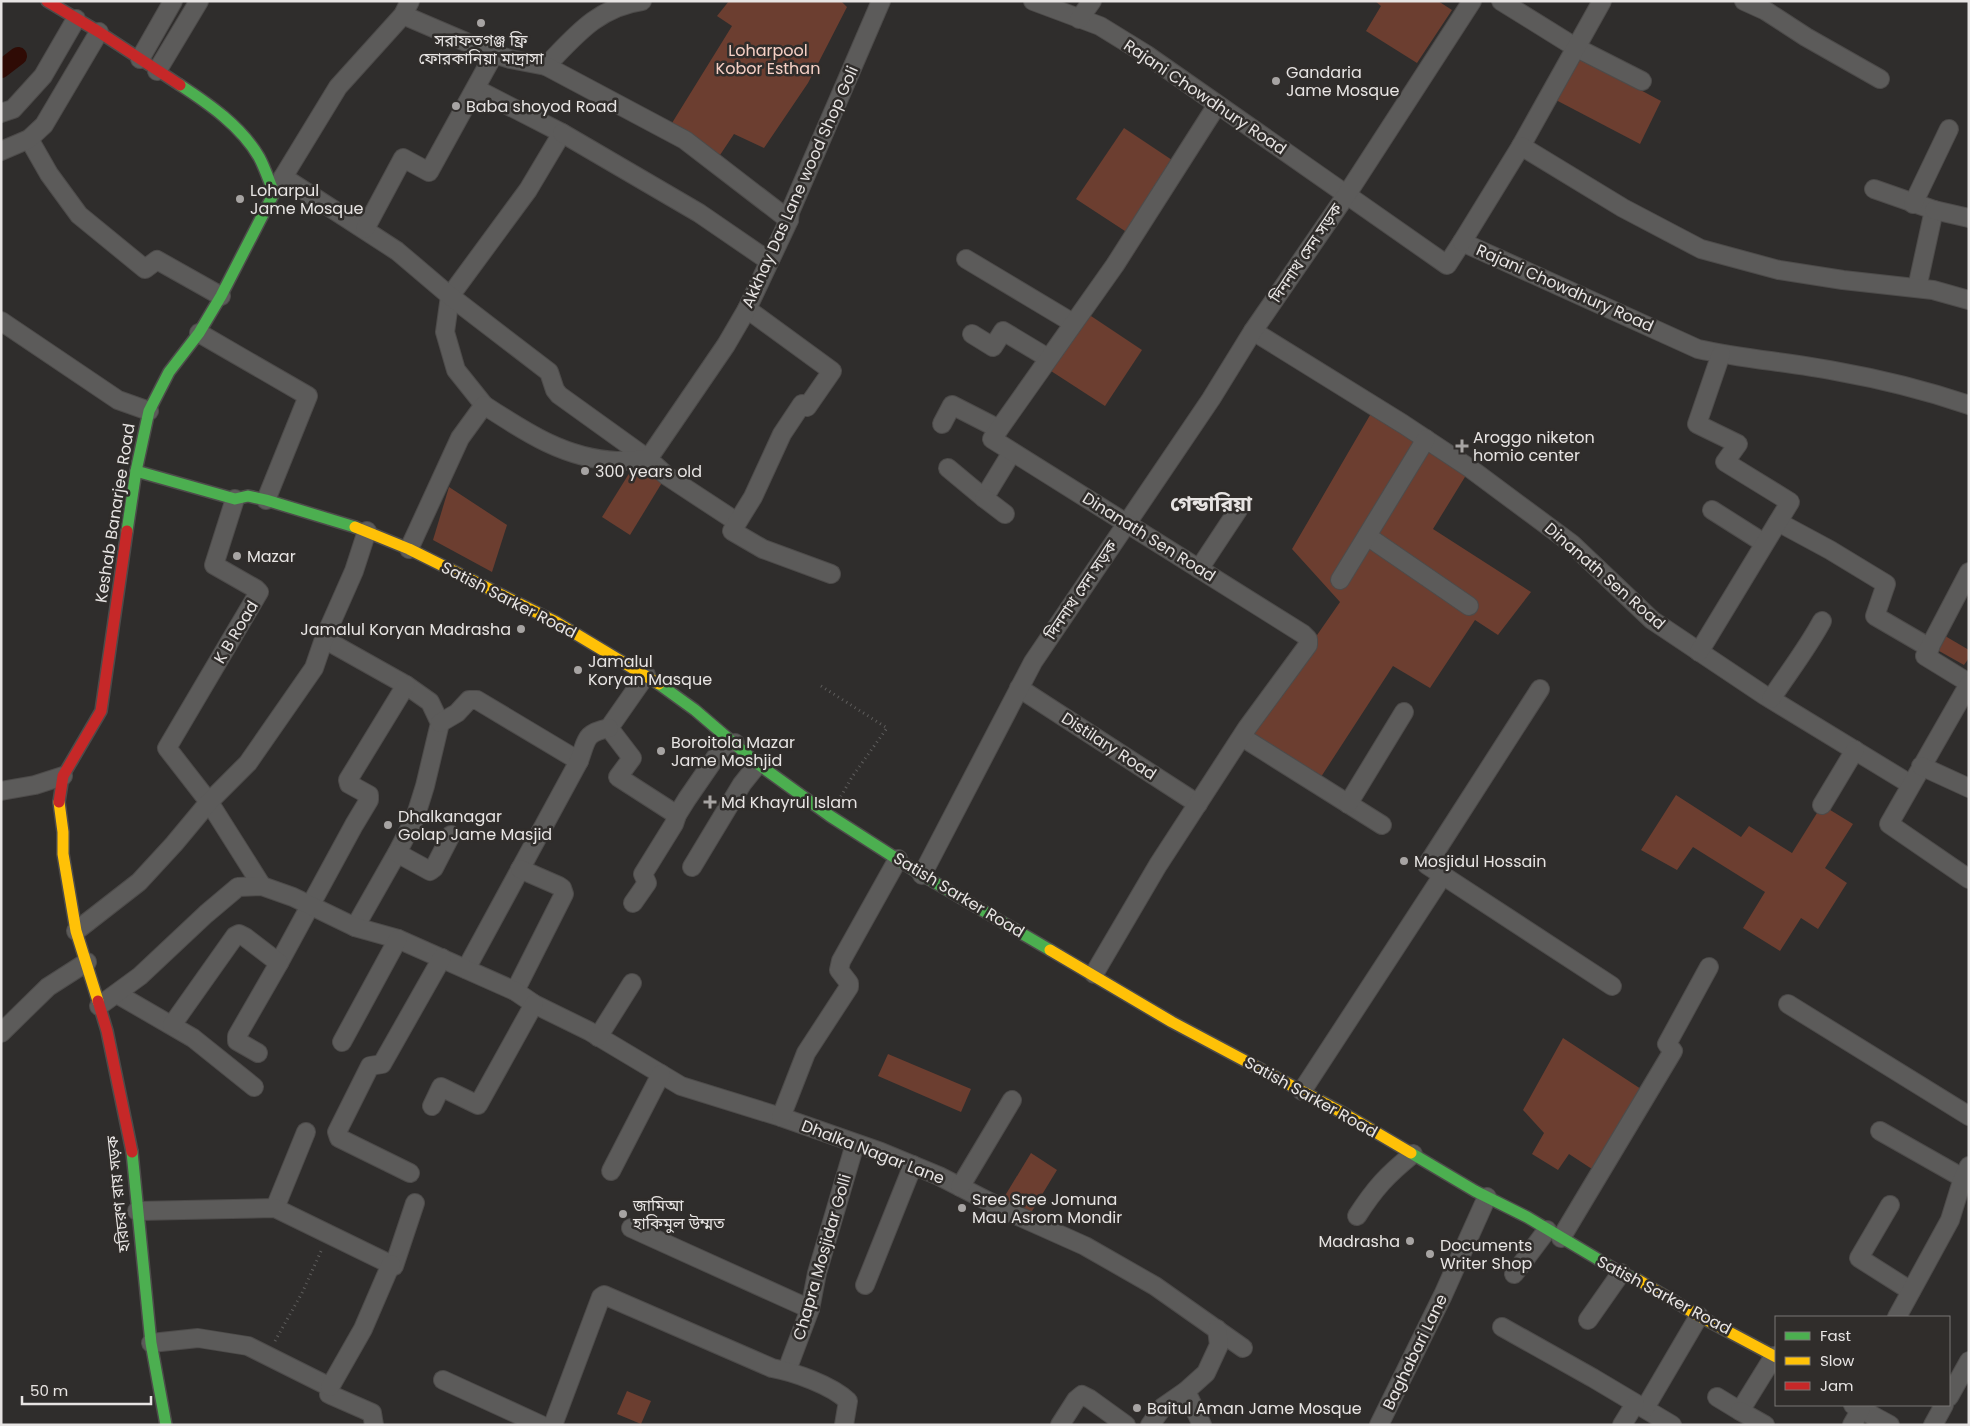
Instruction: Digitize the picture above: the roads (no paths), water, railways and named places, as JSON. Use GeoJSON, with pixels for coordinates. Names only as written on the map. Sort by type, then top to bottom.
{"type":"FeatureCollection","features":[{"type":"Feature","properties":{"kind":"street"},"geometry":{"type":"LineString","coordinates":[[140,59],[173,1]]}},
{"type":"Feature","properties":{"kind":"street"},"geometry":{"type":"LineString","coordinates":[[157,70],[199,1]]}},
{"type":"Feature","properties":{"kind":"street"},"geometry":{"type":"LineString","coordinates":[[546,66],[590,22],[626,4],[642,1]]}},
{"type":"Feature","properties":{"kind":"street","name":"Akkhay Das Lane wood Shop Goli"},"geometry":{"type":"LineString","coordinates":[[648,459],[726,345],[747,309],[789,220],[790,212],[881,1]]}},
{"type":"Feature","properties":{"kind":"street","name":"Rajani Chowdhury Road"},"geometry":{"type":"LineString","coordinates":[[1033,1],[1100,26],[1147,55],[1447,265],[1462,242],[1698,349],[1834,370],[1923,390],[1969,405]]}},
{"type":"Feature","properties":{"kind":"street"},"geometry":{"type":"LineString","coordinates":[[1080,20],[1092,1]]}},
{"type":"Feature","properties":{"kind":"street"},"geometry":{"type":"LineString","coordinates":[[1347,194],[1472,1]]}},
{"type":"Feature","properties":{"kind":"street"},"geometry":{"type":"LineString","coordinates":[[1501,1],[1575,47],[1642,81]]}},
{"type":"Feature","properties":{"kind":"street"},"geometry":{"type":"LineString","coordinates":[[1462,242],[1521,146],[1602,1]]}},
{"type":"Feature","properties":{"kind":"street"},"geometry":{"type":"LineString","coordinates":[[1744,1],[1768,6],[1806,38],[1880,79]]}},
{"type":"Feature","properties":{"kind":"street"},"geometry":{"type":"LineString","coordinates":[[48,2],[99,32],[209,104],[234,126],[258,157],[274,193]]}},
{"type":"Feature","properties":{"kind":"street"},"geometry":{"type":"LineString","coordinates":[[274,193],[338,88],[407,8],[494,54],[546,66],[685,140],[789,220]]}},
{"type":"Feature","properties":{"kind":"street"},"geometry":{"type":"LineString","coordinates":[[1,113],[13,109],[43,76],[76,18]]}},
{"type":"Feature","properties":{"kind":"street"},"geometry":{"type":"LineString","coordinates":[[1,151],[29,139],[44,125],[99,32]]}},
{"type":"Feature","properties":{"kind":"street"},"geometry":{"type":"LineString","coordinates":[[365,229],[403,158],[429,172],[494,54]]}},
{"type":"Feature","properties":{"kind":"street"},"geometry":{"type":"LineString","coordinates":[[476,89],[562,133],[699,213],[769,261]]}},
{"type":"Feature","properties":{"kind":"street"},"geometry":{"type":"LineString","coordinates":[[942,424],[952,405],[999,429],[1125,248],[1216,105]]}},
{"type":"Feature","properties":{"kind":"street"},"geometry":{"type":"LineString","coordinates":[[1913,204],[1949,129]]}},
{"type":"Feature","properties":{"kind":"street"},"geometry":{"type":"LineString","coordinates":[[562,133],[528,190],[450,296],[445,332],[456,370],[484,405],[530,435],[564,450],[616,461],[648,459]]}},
{"type":"Feature","properties":{"kind":"street"},"geometry":{"type":"LineString","coordinates":[[29,139],[50,174],[79,215],[123,251],[146,269],[152,261],[157,260],[221,296]]}},
{"type":"Feature","properties":{"kind":"street"},"geometry":{"type":"LineString","coordinates":[[1521,146],[1623,208],[1701,249],[1779,270],[1843,280],[1933,290],[1969,300]]}},
{"type":"Feature","properties":{"kind":"street"},"geometry":{"type":"LineString","coordinates":[[283,177],[365,229],[397,252],[450,296],[549,372],[555,390],[559,395],[648,459],[667,476],[736,522]]}},
{"type":"Feature","properties":{"kind":"street"},"geometry":{"type":"LineString","coordinates":[[1874,189],[1913,204],[1969,218]]}},
{"type":"Feature","properties":{"kind":"street","name":"Keshab Banarjee Road"},"geometry":{"type":"LineString","coordinates":[[76,931],[63,854],[60,804],[63,776],[101,711],[136,472],[149,411],[169,372],[199,333],[221,296],[274,193]]}},
{"type":"Feature","properties":{"kind":"street","name":"দিননাথ সেন সড়ক"},"geometry":{"type":"LineString","coordinates":[[922,875],[1033,662],[1190,430],[1253,331],[1347,194]]}},
{"type":"Feature","properties":{"kind":"street"},"geometry":{"type":"LineString","coordinates":[[1917,288],[1934,210]]}},
{"type":"Feature","properties":{"kind":"street"},"geometry":{"type":"LineString","coordinates":[[966,259],[1073,323]]}},
{"type":"Feature","properties":{"kind":"street"},"geometry":{"type":"LineString","coordinates":[[747,309],[832,371],[808,407],[802,404],[782,434],[753,496],[732,531],[763,549],[831,574]]}},
{"type":"Feature","properties":{"kind":"street"},"geometry":{"type":"LineString","coordinates":[[1,321],[118,400],[149,411]]}},
{"type":"Feature","properties":{"kind":"street"},"geometry":{"type":"LineString","coordinates":[[972,334],[993,347],[1003,331],[1048,358]]}},
{"type":"Feature","properties":{"kind":"street","name":"Dinanath Sen Road"},"geometry":{"type":"LineString","coordinates":[[1253,331],[1426,439],[1549,526],[1572,544],[1652,620],[1771,698],[1910,784]]}},
{"type":"Feature","properties":{"kind":"street"},"geometry":{"type":"LineString","coordinates":[[199,333],[303,391],[308,396],[266,500]]}},
{"type":"Feature","properties":{"kind":"street"},"geometry":{"type":"LineString","coordinates":[[1699,652],[1790,502],[1725,462],[1738,444],[1697,424],[1721,354]]}},
{"type":"Feature","properties":{"kind":"street"},"geometry":{"type":"LineString","coordinates":[[409,549],[460,438],[484,405]]}},
{"type":"Feature","properties":{"kind":"street","name":"Dinanath Sen Road"},"geometry":{"type":"LineString","coordinates":[[999,429],[992,439],[1304,634],[1308,639],[1308,645],[1242,737],[1158,865],[1094,974]]}},
{"type":"Feature","properties":{"kind":"street"},"geometry":{"type":"LineString","coordinates":[[1340,580],[1426,439]]}},
{"type":"Feature","properties":{"kind":"street"},"geometry":{"type":"LineString","coordinates":[[984,498],[1012,452]]}},
{"type":"Feature","properties":{"kind":"street"},"geometry":{"type":"LineString","coordinates":[[948,468],[1005,514]]}},
{"type":"Feature","properties":{"kind":"street","name":"Satish Sarker Road"},"geometry":{"type":"LineString","coordinates":[[136,472],[235,499],[248,496],[266,500],[366,532],[409,549],[556,622],[646,675],[695,710],[758,764],[830,816],[922,875],[1094,974],[1172,1022],[1302,1091],[1621,1273],[1634,1278],[1775,1356]]}},
{"type":"Feature","properties":{"kind":"street","name":"K B Road"},"geometry":{"type":"LineString","coordinates":[[209,802],[169,750],[168,744],[259,592],[214,565],[235,499]]}},
{"type":"Feature","properties":{"kind":"street"},"geometry":{"type":"LineString","coordinates":[[1199,569],[1238,510]]}},
{"type":"Feature","properties":{"kind":"street"},"geometry":{"type":"LineString","coordinates":[[1712,510],[1764,543]]}},
{"type":"Feature","properties":{"kind":"street"},"geometry":{"type":"LineString","coordinates":[[1778,522],[1830,550],[1886,584],[1875,616],[1930,648]]}},
{"type":"Feature","properties":{"kind":"street"},"geometry":{"type":"LineString","coordinates":[[76,931],[139,882],[209,802],[248,763],[314,668],[324,638],[354,572],[366,532]]}},
{"type":"Feature","properties":{"kind":"street"},"geometry":{"type":"LineString","coordinates":[[1368,536],[1470,606]]}},
{"type":"Feature","properties":{"kind":"street"},"geometry":{"type":"LineString","coordinates":[[1969,572],[1925,656],[1969,684],[1910,784],[1889,824],[1969,879]]}},
{"type":"Feature","properties":{"kind":"street"},"geometry":{"type":"LineString","coordinates":[[1771,698],[1798,658],[1808,647],[1822,621]]}},
{"type":"Feature","properties":{"kind":"street"},"geometry":{"type":"LineString","coordinates":[[324,638],[406,685],[430,702],[440,723],[425,786],[415,818],[398,853],[356,927]]}},
{"type":"Feature","properties":{"kind":"street"},"geometry":{"type":"LineString","coordinates":[[466,969],[579,761],[589,736],[592,732],[609,728],[646,675]]}},
{"type":"Feature","properties":{"kind":"street"},"geometry":{"type":"LineString","coordinates":[[258,1053],[237,1041],[237,1036],[369,800],[369,795],[349,784],[348,780],[406,685]]}},
{"type":"Feature","properties":{"kind":"street","name":"Distilary Road"},"geometry":{"type":"LineString","coordinates":[[1019,688],[1198,804]]}},
{"type":"Feature","properties":{"kind":"street"},"geometry":{"type":"LineString","coordinates":[[1540,689],[1427,865],[1612,986]]}},
{"type":"Feature","properties":{"kind":"street"},"geometry":{"type":"LineString","coordinates":[[440,723],[457,713],[469,700],[477,700],[579,761]]}},
{"type":"Feature","properties":{"kind":"street"},"geometry":{"type":"LineString","coordinates":[[1348,804],[1404,712]]}},
{"type":"Feature","properties":{"kind":"street"},"geometry":{"type":"LineString","coordinates":[[609,728],[632,758],[618,778],[677,816]]}},
{"type":"Feature","properties":{"kind":"street"},"geometry":{"type":"LineString","coordinates":[[1242,737],[1382,825]]}},
{"type":"Feature","properties":{"kind":"street"},"geometry":{"type":"LineString","coordinates":[[633,903],[647,883],[642,874],[674,824],[677,816],[720,751],[725,746],[735,743]]}},
{"type":"Feature","properties":{"kind":"street"},"geometry":{"type":"LineString","coordinates":[[1822,805],[1855,750]]}},
{"type":"Feature","properties":{"kind":"street"},"geometry":{"type":"LineString","coordinates":[[692,867],[742,784],[758,764]]}},
{"type":"Feature","properties":{"kind":"street"},"geometry":{"type":"LineString","coordinates":[[1921,766],[1969,788]]}},
{"type":"Feature","properties":{"kind":"street"},"geometry":{"type":"LineString","coordinates":[[1,792],[35,785],[63,776]]}},
{"type":"Feature","properties":{"kind":"street"},"geometry":{"type":"LineString","coordinates":[[99,1006],[140,976],[238,887],[262,886],[209,802]]}},
{"type":"Feature","properties":{"kind":"street"},"geometry":{"type":"LineString","coordinates":[[398,853],[430,871],[434,868],[451,835]]}},
{"type":"Feature","properties":{"kind":"street"},"geometry":{"type":"LineString","coordinates":[[781,1117],[806,1053],[849,986],[849,983],[839,970],[841,960],[898,860]]}},
{"type":"Feature","properties":{"kind":"street"},"geometry":{"type":"LineString","coordinates":[[515,991],[564,891],[559,886],[520,869]]}},
{"type":"Feature","properties":{"kind":"street"},"geometry":{"type":"LineString","coordinates":[[1302,1091],[1443,875]]}},
{"type":"Feature","properties":{"kind":"street","name":"Dhalka Nagar Lane"},"geometry":{"type":"LineString","coordinates":[[262,886],[356,927],[398,939],[515,991],[681,1086],[781,1117],[913,1165],[960,1187],[1006,1211],[1085,1246],[1155,1286],[1243,1348]]}},
{"type":"Feature","properties":{"kind":"street","name":"হরিচরণ রায় সড়ক"},"geometry":{"type":"LineString","coordinates":[[76,931],[107,1031],[133,1155],[151,1342],[166,1425]]}},
{"type":"Feature","properties":{"kind":"street"},"geometry":{"type":"LineString","coordinates":[[172,1025],[235,936],[239,934],[245,937],[278,963]]}},
{"type":"Feature","properties":{"kind":"street"},"geometry":{"type":"LineString","coordinates":[[342,1042],[398,939]]}},
{"type":"Feature","properties":{"kind":"street"},"geometry":{"type":"LineString","coordinates":[[410,1173],[339,1138],[336,1132],[370,1066],[382,1064],[442,958]]}},
{"type":"Feature","properties":{"kind":"street"},"geometry":{"type":"LineString","coordinates":[[1,1033],[48,987],[87,962]]}},
{"type":"Feature","properties":{"kind":"street"},"geometry":{"type":"LineString","coordinates":[[1514,1274],[1554,1234],[1674,1051],[1667,1044],[1709,967]]}},
{"type":"Feature","properties":{"kind":"street"},"geometry":{"type":"LineString","coordinates":[[598,1037],[632,983]]}},
{"type":"Feature","properties":{"kind":"street"},"geometry":{"type":"LineString","coordinates":[[117,994],[193,1038],[254,1087]]}},
{"type":"Feature","properties":{"kind":"street"},"geometry":{"type":"LineString","coordinates":[[1788,1004],[1969,1116]]}},
{"type":"Feature","properties":{"kind":"street"},"geometry":{"type":"LineString","coordinates":[[432,1106],[442,1087],[478,1105],[541,1007]]}},
{"type":"Feature","properties":{"kind":"street"},"geometry":{"type":"LineString","coordinates":[[611,1171],[661,1074]]}},
{"type":"Feature","properties":{"kind":"street"},"geometry":{"type":"LineString","coordinates":[[960,1187],[1012,1100]]}},
{"type":"Feature","properties":{"kind":"street"},"geometry":{"type":"LineString","coordinates":[[1880,1131],[1966,1172],[1950,1220],[1898,1316]]}},
{"type":"Feature","properties":{"kind":"street"},"geometry":{"type":"LineString","coordinates":[[275,1208],[306,1132]]}},
{"type":"Feature","properties":{"kind":"street","name":"Chapra Mosjidar Golli"},"geometry":{"type":"LineString","coordinates":[[787,1370],[810,1309],[817,1272],[855,1144]]}},
{"type":"Feature","properties":{"kind":"street"},"geometry":{"type":"LineString","coordinates":[[1357,1216],[1375,1188],[1389,1173],[1412,1154]]}},
{"type":"Feature","properties":{"kind":"street"},"geometry":{"type":"LineString","coordinates":[[865,1285],[913,1165]]}},
{"type":"Feature","properties":{"kind":"street","name":"Baghabari Lane"},"geometry":{"type":"LineString","coordinates":[[1379,1425],[1443,1295],[1487,1197]]}},
{"type":"Feature","properties":{"kind":"street"},"geometry":{"type":"LineString","coordinates":[[138,1211],[275,1208],[394,1266],[415,1203]]}},
{"type":"Feature","properties":{"kind":"street"},"geometry":{"type":"LineString","coordinates":[[1890,1205],[1859,1258],[1911,1291]]}},
{"type":"Feature","properties":{"kind":"street"},"geometry":{"type":"LineString","coordinates":[[631,1228],[810,1309]]}},
{"type":"Feature","properties":{"kind":"street"},"geometry":{"type":"LineString","coordinates":[[374,1425],[373,1414],[330,1394],[330,1387],[363,1329],[391,1264]]}},
{"type":"Feature","properties":{"kind":"street"},"geometry":{"type":"LineString","coordinates":[[1588,1320],[1621,1273]]}},
{"type":"Feature","properties":{"kind":"street"},"geometry":{"type":"LineString","coordinates":[[554,1425],[601,1297],[604,1295],[772,1368],[787,1370],[807,1378],[847,1399],[849,1404],[844,1425]]}},
{"type":"Feature","properties":{"kind":"street"},"geometry":{"type":"LineString","coordinates":[[1622,1425],[1640,1406],[1700,1316]]}},
{"type":"Feature","properties":{"kind":"street"},"geometry":{"type":"LineString","coordinates":[[1502,1327],[1672,1425]]}},
{"type":"Feature","properties":{"kind":"street"},"geometry":{"type":"LineString","coordinates":[[1150,1425],[1163,1407],[1206,1374],[1218,1345],[1216,1329]]}},
{"type":"Feature","properties":{"kind":"street"},"geometry":{"type":"LineString","coordinates":[[151,1342],[198,1338],[248,1346],[330,1387]]}},
{"type":"Feature","properties":{"kind":"street"},"geometry":{"type":"LineString","coordinates":[[1740,1410],[1775,1356]]}},
{"type":"Feature","properties":{"kind":"street"},"geometry":{"type":"LineString","coordinates":[[1950,1395],[1969,1361]]}},
{"type":"Feature","properties":{"kind":"street"},"geometry":{"type":"LineString","coordinates":[[443,1380],[542,1425]]}},
{"type":"Feature","properties":{"kind":"street"},"geometry":{"type":"LineString","coordinates":[[1186,1391],[1202,1425]]}},
{"type":"Feature","properties":{"kind":"street"},"geometry":{"type":"LineString","coordinates":[[1060,1425],[1076,1400],[1082,1395],[1126,1425]]}},
{"type":"Feature","properties":{"kind":"street"},"geometry":{"type":"LineString","coordinates":[[1717,1397],[1766,1425]]}},
{"type":"Feature","properties":{"kind":"street"},"geometry":{"type":"LineString","coordinates":[[1933,1425],[1943,1406]]}},
{"type":"Feature","properties":{"kind":"street"},"geometry":{"type":"LineString","coordinates":[[1855,1413],[1890,1425]]}},
{"type":"Feature","properties":{"kind":"waterway"},"geometry":{"type":"LineString","coordinates":[[1,69],[18,56]]}},
{"type":"Feature","properties":{"kind":"place","name":"সরাফতগঞ্জ ফ্রি ফোরকানিয়া মাদ্রাসা"},"geometry":{"type":"Point","coordinates":[481,23]}},
{"type":"Feature","properties":{"kind":"place","name":"Gandaria Jame Mosque"},"geometry":{"type":"Point","coordinates":[1276,81]}},
{"type":"Feature","properties":{"kind":"place","name":"Baba shoyod Road"},"geometry":{"type":"Point","coordinates":[456,106]}},
{"type":"Feature","properties":{"kind":"place","name":"Loharpul Jame Mosque"},"geometry":{"type":"Point","coordinates":[240,199]}},
{"type":"Feature","properties":{"kind":"place","name":"Aroggo niketon homio center"},"geometry":{"type":"Point","coordinates":[1462,446]}},
{"type":"Feature","properties":{"kind":"place","name":"300 years old"},"geometry":{"type":"Point","coordinates":[585,471]}},
{"type":"Feature","properties":{"kind":"place","name":"Mazar"},"geometry":{"type":"Point","coordinates":[237,556]}},
{"type":"Feature","properties":{"kind":"place","name":"Jamalul Koryan Madrasha"},"geometry":{"type":"Point","coordinates":[521,629]}},
{"type":"Feature","properties":{"kind":"place","name":"Jamalul Koryan Masque"},"geometry":{"type":"Point","coordinates":[578,670]}},
{"type":"Feature","properties":{"kind":"place","name":"Boroitola Mazar Jame Moshjid"},"geometry":{"type":"Point","coordinates":[661,751]}},
{"type":"Feature","properties":{"kind":"place","name":"Md Khayrul Islam"},"geometry":{"type":"Point","coordinates":[710,802]}},
{"type":"Feature","properties":{"kind":"place","name":"Dhalkanagar Golap Jame Masjid"},"geometry":{"type":"Point","coordinates":[388,825]}},
{"type":"Feature","properties":{"kind":"place","name":"Mosjidul Hossain"},"geometry":{"type":"Point","coordinates":[1404,861]}},
{"type":"Feature","properties":{"kind":"place","name":"Sree Sree Jomuna Mau Asrom Mondir"},"geometry":{"type":"Point","coordinates":[962,1208]}},
{"type":"Feature","properties":{"kind":"place","name":"জামিআ হাকিমুল উম্মত"},"geometry":{"type":"Point","coordinates":[623,1214]}},
{"type":"Feature","properties":{"kind":"place","name":"Madrasha"},"geometry":{"type":"Point","coordinates":[1410,1241]}},
{"type":"Feature","properties":{"kind":"place","name":"Documents Writer Shop"},"geometry":{"type":"Point","coordinates":[1430,1254]}},
{"type":"Feature","properties":{"kind":"place","name":"Baitul Aman Jame Mosque"},"geometry":{"type":"Point","coordinates":[1137,1408]}},
{"type":"Feature","properties":{"kind":"district","name":"গেন্ডারিয়া"},"geometry":{"type":"Point","coordinates":[1211,503]}},
{"type":"Feature","properties":{"kind":"park label","name":"Loharpool Kobor Esthan"},"geometry":{"type":"Point","coordinates":[768,59]}}]}
